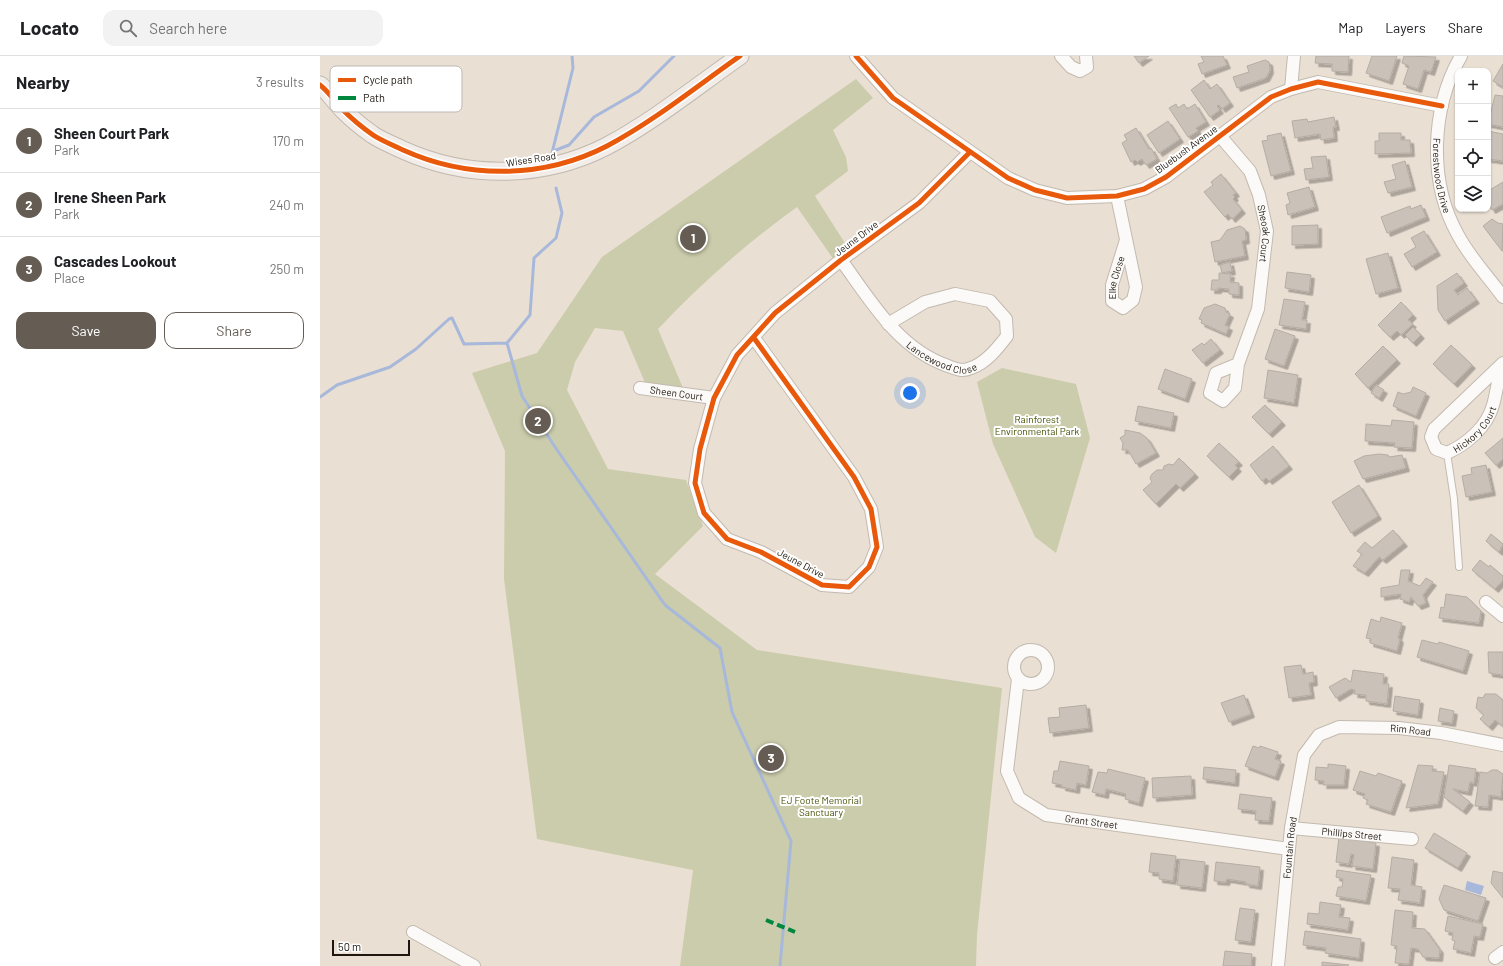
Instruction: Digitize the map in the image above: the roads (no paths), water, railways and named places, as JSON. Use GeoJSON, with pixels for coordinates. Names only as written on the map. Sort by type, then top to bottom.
{"type":"FeatureCollection","features":[{"type":"Feature","properties":{"kind":"street","name":"Wises Road"},"geometry":{"type":"LineString","coordinates":[[345,112],[373,135],[414,155],[456,168],[480,171],[513,172],[564,162],[606,146],[642,125],[740,56]]}},
{"type":"Feature","properties":{"kind":"street","name":"Bluebush Avenue"},"geometry":{"type":"LineString","coordinates":[[856,56],[893,98],[1008,178],[1035,190],[1067,198],[1117,196],[1144,189],[1166,177],[1271,97],[1291,89],[1318,82],[1442,106]]}},
{"type":"Feature","properties":{"kind":"street"},"geometry":{"type":"LineString","coordinates":[[1068,59],[1076,70],[1084,70],[1087,64],[1086,56]]}},
{"type":"Feature","properties":{"kind":"street"},"geometry":{"type":"LineString","coordinates":[[1291,89],[1294,56]]}},
{"type":"Feature","properties":{"kind":"street","name":"Forestwood Drive"},"geometry":{"type":"LineString","coordinates":[[1461,56],[1451,76],[1442,106],[1438,133],[1438,158],[1446,208],[1462,243],[1498,287],[1503,297]]}},
{"type":"Feature","properties":{"kind":"street","name":"Wises Road"},"geometry":{"type":"LineString","coordinates":[[320,85],[330,96]]}},
{"type":"Feature","properties":{"kind":"street","name":"Sheoak Court"},"geometry":{"type":"LineString","coordinates":[[1220,136],[1250,171],[1259,195],[1267,231],[1258,309],[1238,364]]}},
{"type":"Feature","properties":{"kind":"street","name":"Jeune Drive"},"geometry":{"type":"LineString","coordinates":[[754,338],[854,477],[870,509],[877,547],[869,567],[849,587],[822,585],[760,552],[727,539],[704,513],[695,483],[700,449],[714,398],[737,355],[754,338],[775,313],[841,260],[919,203],[970,152]]}},
{"type":"Feature","properties":{"kind":"street"},"geometry":{"type":"LineString","coordinates":[[1117,196],[1126,240]]}},
{"type":"Feature","properties":{"kind":"street","name":"Lancewood Close"},"geometry":{"type":"LineString","coordinates":[[841,260],[888,324],[902,339],[936,362],[961,371],[972,368],[995,352],[1007,336],[1006,319],[990,301],[955,294],[925,302],[888,324]]}},
{"type":"Feature","properties":{"kind":"street","name":"Hickory Court"},"geometry":{"type":"LineString","coordinates":[[1503,363],[1434,429],[1431,437],[1436,449],[1447,453],[1462,446],[1472,437],[1488,418],[1493,406],[1498,380],[1503,367]]}},
{"type":"Feature","properties":{"kind":"street","name":"Sheen Court"},"geometry":{"type":"LineString","coordinates":[[640,388],[714,398]]}},
{"type":"Feature","properties":{"kind":"street"},"geometry":{"type":"LineString","coordinates":[[1486,602],[1503,616]]}},
{"type":"Feature","properties":{"kind":"street","name":"Grant Street"},"geometry":{"type":"LineString","coordinates":[[1018,679],[1007,771],[1019,798],[1046,815],[1289,849]]}},
{"type":"Feature","properties":{"kind":"street","name":"Rim Road"},"geometry":{"type":"LineString","coordinates":[[1319,735],[1339,727],[1399,728],[1441,733],[1503,745]]}},
{"type":"Feature","properties":{"kind":"street","name":"Fountain Road"},"geometry":{"type":"LineString","coordinates":[[1278,966],[1291,828],[1304,755],[1319,735]]}},
{"type":"Feature","properties":{"kind":"street","name":"Phillips Street"},"geometry":{"type":"LineString","coordinates":[[1291,828],[1412,839]]}},
{"type":"Feature","properties":{"kind":"street"},"geometry":{"type":"LineString","coordinates":[[414,932],[474,966]]}},
{"type":"Feature","properties":{"kind":"lane"},"geometry":{"type":"LineString","coordinates":[[1447,453],[1454,499],[1459,568]]}},
{"type":"Feature","properties":{"kind":"water"},"geometry":{"type":"Polygon","coordinates":[[[1467,881],[1484,886],[1481,895],[1465,890],[1467,881]]]}},
{"type":"Feature","properties":{"kind":"waterway"},"geometry":{"type":"LineString","coordinates":[[552,153],[573,68],[572,56]]}},
{"type":"Feature","properties":{"kind":"waterway"},"geometry":{"type":"LineString","coordinates":[[551,155],[556,150],[569,145],[594,117],[639,91],[674,56]]}},
{"type":"Feature","properties":{"kind":"waterway"},"geometry":{"type":"LineString","coordinates":[[320,397],[337,385],[390,367],[416,349],[452,318],[464,344],[507,343],[530,315],[534,258],[556,238],[562,213],[556,188]]}},
{"type":"Feature","properties":{"kind":"waterway"},"geometry":{"type":"LineString","coordinates":[[507,343],[522,396],[555,447],[665,605],[720,648],[732,712],[791,841],[780,966]]}},
{"type":"Feature","properties":{"kind":"place","name":"Sheen Court Park"},"geometry":{"type":"Point","coordinates":[693,238]}},
{"type":"Feature","properties":{"kind":"place","name":"Irene Sheen Park"},"geometry":{"type":"Point","coordinates":[538,421]}},
{"type":"Feature","properties":{"kind":"place","name":"Cascades Lookout"},"geometry":{"type":"Point","coordinates":[771,758]}},
{"type":"Feature","properties":{"kind":"park label","name":"Rainforest Environmental Park"},"geometry":{"type":"Point","coordinates":[1037,424]}},
{"type":"Feature","properties":{"kind":"park label","name":"EJ Foote Memorial Sanctuary"},"geometry":{"type":"Point","coordinates":[821,806]}}]}
